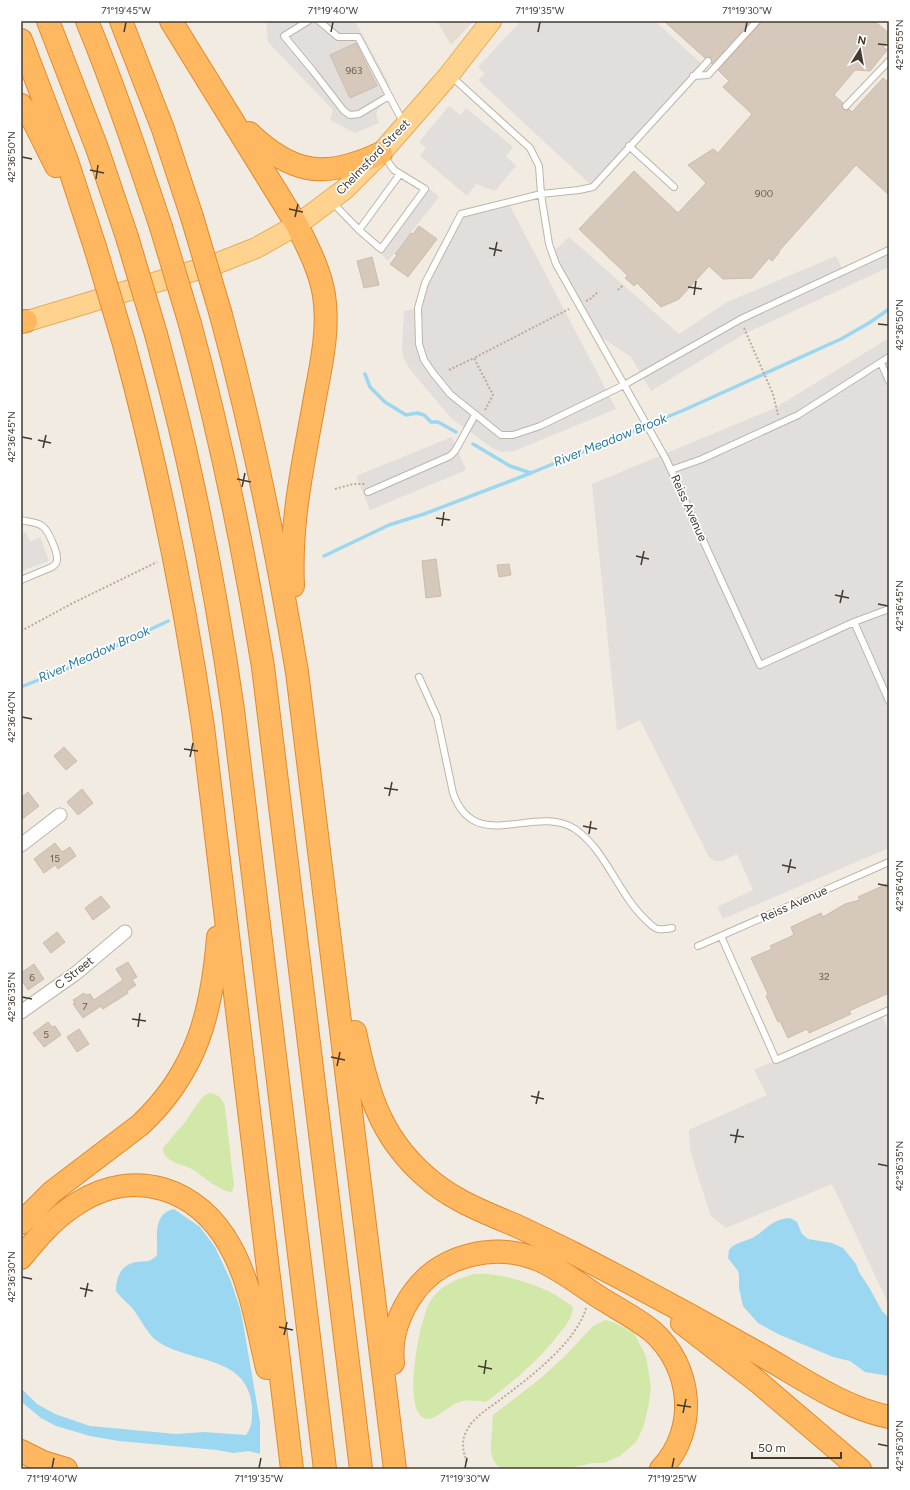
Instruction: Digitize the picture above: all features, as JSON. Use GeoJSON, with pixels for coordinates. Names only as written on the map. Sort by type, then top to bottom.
{"type":"FeatureCollection","features":[{"type":"Feature","properties":{"kind":"highway"},"geometry":{"type":"LineString","coordinates":[[48,21],[97,148],[127,237],[156,334],[189,464],[206,547],[229,681],[325,1469]]}},
{"type":"Feature","properties":{"kind":"highway"},"geometry":{"type":"LineString","coordinates":[[87,21],[104,62],[161,227],[190,324],[214,414],[234,504],[263,667],[361,1469]]}},
{"type":"Feature","properties":{"kind":"highway"},"geometry":{"type":"LineString","coordinates":[[122,21],[163,129],[192,217],[221,315],[243,399],[279,566],[297,672],[395,1469]]}},
{"type":"Feature","properties":{"kind":"highway"},"geometry":{"type":"LineString","coordinates":[[172,21],[297,225],[319,275],[324,296],[326,324],[317,384],[298,487],[294,525],[292,574],[297,672]]}},
{"type":"Feature","properties":{"kind":"highway"},"geometry":{"type":"LineString","coordinates":[[21,40],[64,155],[95,247],[124,344],[156,470],[186,621],[203,726],[291,1469]]}},
{"type":"Feature","properties":{"kind":"highway"},"geometry":{"type":"LineString","coordinates":[[21,105],[34,122],[95,247]]}},
{"type":"Feature","properties":{"kind":"highway"},"geometry":{"type":"LineString","coordinates":[[226,107],[240,125],[259,143],[280,159],[293,164],[317,169],[341,168],[354,165],[381,153]]}},
{"type":"Feature","properties":{"kind":"highway"},"geometry":{"type":"LineString","coordinates":[[21,1223],[52,1192],[152,1114],[172,1090],[186,1066],[205,1021],[213,984],[218,936],[218,856]]}},
{"type":"Feature","properties":{"kind":"highway"},"geometry":{"type":"LineString","coordinates":[[324,885],[364,1076],[375,1106],[388,1132],[396,1144],[423,1175],[446,1192],[470,1206],[546,1240],[685,1312],[834,1397],[864,1410],[889,1417]]}},
{"type":"Feature","properties":{"kind":"highway"},"geometry":{"type":"LineString","coordinates":[[21,1258],[44,1231],[68,1209],[87,1197],[110,1188],[133,1185],[156,1187],[180,1195],[202,1210],[212,1219],[221,1231],[233,1251],[245,1277],[252,1300],[291,1469]]}},
{"type":"Feature","properties":{"kind":"highway"},"geometry":{"type":"LineString","coordinates":[[388,1409],[394,1374],[391,1350],[398,1321],[403,1309],[418,1287],[428,1277],[445,1265],[467,1256],[492,1252],[517,1254],[540,1261],[590,1291],[651,1331],[666,1347],[681,1374],[687,1404],[684,1426],[676,1448],[661,1469]]}},
{"type":"Feature","properties":{"kind":"highway"},"geometry":{"type":"LineString","coordinates":[[593,1264],[656,1304],[723,1354],[860,1469]]}},
{"type":"Feature","properties":{"kind":"highway"},"geometry":{"type":"LineString","coordinates":[[21,1450],[43,1462],[66,1469]]}},
{"type":"Feature","properties":{"kind":"main road","name":"Chelmsford Street"},"geometry":{"type":"LineString","coordinates":[[23,322],[213,266],[256,248],[297,225],[345,189],[381,153],[449,75],[491,21]]}},
{"type":"Feature","properties":{"kind":"street"},"geometry":{"type":"LineString","coordinates":[[21,845],[60,815]]}},
{"type":"Feature","properties":{"kind":"street","name":"C Street"},"geometry":{"type":"LineString","coordinates":[[21,1012],[75,974],[125,932]]}},
{"type":"Feature","properties":{"kind":"lane"},"geometry":{"type":"LineString","coordinates":[[308,21],[284,36],[344,111],[350,115],[359,114],[389,96]]}},
{"type":"Feature","properties":{"kind":"lane"},"geometry":{"type":"LineString","coordinates":[[319,21],[338,37],[358,37],[405,125]]}},
{"type":"Feature","properties":{"kind":"lane"},"geometry":{"type":"LineString","coordinates":[[693,76],[708,74],[757,21]]}},
{"type":"Feature","properties":{"kind":"lane"},"geometry":{"type":"LineString","coordinates":[[708,61],[593,187],[541,194],[461,214],[425,283],[418,308],[418,335],[421,352],[424,360],[450,394],[501,435],[513,435],[540,426],[624,385],[741,319],[889,250]]}},
{"type":"Feature","properties":{"kind":"lane"},"geometry":{"type":"LineString","coordinates":[[846,106],[889,61]]}},
{"type":"Feature","properties":{"kind":"lane"},"geometry":{"type":"LineString","coordinates":[[449,75],[530,148],[539,166],[541,194],[550,244],[556,264],[671,470]]}},
{"type":"Feature","properties":{"kind":"lane"},"geometry":{"type":"LineString","coordinates":[[629,146],[674,187]]}},
{"type":"Feature","properties":{"kind":"lane"},"geometry":{"type":"LineString","coordinates":[[331,201],[358,230],[381,248],[425,189],[394,170],[381,153]]}},
{"type":"Feature","properties":{"kind":"lane"},"geometry":{"type":"LineString","coordinates":[[358,230],[400,174]]}},
{"type":"Feature","properties":{"kind":"lane","name":"Reiss Avenue"},"geometry":{"type":"LineString","coordinates":[[889,357],[798,415],[702,459],[671,470],[760,666],[854,622],[889,609]]}},
{"type":"Feature","properties":{"kind":"lane"},"geometry":{"type":"LineString","coordinates":[[881,362],[889,381]]}},
{"type":"Feature","properties":{"kind":"lane"},"geometry":{"type":"LineString","coordinates":[[368,492],[450,456],[478,417]]}},
{"type":"Feature","properties":{"kind":"lane"},"geometry":{"type":"LineString","coordinates":[[21,520],[38,524],[46,528],[57,559],[55,565],[52,567],[21,580]]}},
{"type":"Feature","properties":{"kind":"lane"},"geometry":{"type":"LineString","coordinates":[[854,622],[889,701]]}},
{"type":"Feature","properties":{"kind":"lane"},"geometry":{"type":"LineString","coordinates":[[419,677],[437,717],[453,793],[462,813],[471,820],[489,826],[545,822],[559,823],[574,828],[585,836],[598,852],[636,911],[656,929],[664,930],[672,928]]}},
{"type":"Feature","properties":{"kind":"lane","name":"Reiss Avenue"},"geometry":{"type":"LineString","coordinates":[[698,946],[889,862]]}},
{"type":"Feature","properties":{"kind":"lane"},"geometry":{"type":"LineString","coordinates":[[721,936],[776,1060],[889,1010]]}},
{"type":"Feature","properties":{"kind":"path"},"geometry":{"type":"LineString","coordinates":[[618,290],[623,285]]}},
{"type":"Feature","properties":{"kind":"path"},"geometry":{"type":"LineString","coordinates":[[590,300],[598,292]]}},
{"type":"Feature","properties":{"kind":"path"},"geometry":{"type":"LineString","coordinates":[[449,370],[569,309]]}},
{"type":"Feature","properties":{"kind":"path"},"geometry":{"type":"LineString","coordinates":[[743,325],[773,394],[780,423]]}},
{"type":"Feature","properties":{"kind":"path"},"geometry":{"type":"LineString","coordinates":[[474,358],[493,395],[478,417]]}},
{"type":"Feature","properties":{"kind":"path"},"geometry":{"type":"LineString","coordinates":[[335,489],[361,483],[379,487]]}},
{"type":"Feature","properties":{"kind":"path"},"geometry":{"type":"LineString","coordinates":[[21,631],[73,602],[158,561]]}},
{"type":"Feature","properties":{"kind":"path"},"geometry":{"type":"LineString","coordinates":[[467,1462],[463,1452],[463,1444],[464,1437],[469,1426],[475,1419],[535,1372],[564,1345],[579,1324],[585,1311],[590,1291]]}},
{"type":"Feature","properties":{"kind":"shaded area"},"geometry":{"type":"Polygon","coordinates":[[[266,21],[355,21],[390,85],[376,114],[379,123],[355,133],[330,120],[333,110],[268,42],[266,21]]]}},
{"type":"Feature","properties":{"kind":"shaded area"},"geometry":{"type":"Polygon","coordinates":[[[437,21],[473,21],[451,45],[437,21]]]}},
{"type":"Feature","properties":{"kind":"shaded area"},"geometry":{"type":"Polygon","coordinates":[[[521,21],[655,21],[703,65],[593,187],[478,80],[485,74],[478,67],[521,21]]]}},
{"type":"Feature","properties":{"kind":"shaded area"},"geometry":{"type":"Polygon","coordinates":[[[449,106],[460,115],[466,108],[513,147],[506,156],[516,166],[495,191],[476,184],[467,196],[420,156],[426,148],[419,142],[449,106]]]}},
{"type":"Feature","properties":{"kind":"shaded area"},"geometry":{"type":"Polygon","coordinates":[[[430,189],[439,197],[388,261],[380,253],[430,189]]]}},
{"type":"Feature","properties":{"kind":"shaded area"},"geometry":{"type":"Polygon","coordinates":[[[508,202],[616,409],[514,451],[502,452],[492,448],[451,418],[409,368],[403,357],[402,349],[404,311],[418,308],[425,283],[461,214],[508,202]]]}},
{"type":"Feature","properties":{"kind":"shaded area"},"geometry":{"type":"Polygon","coordinates":[[[569,237],[679,334],[727,302],[836,256],[843,271],[889,250],[889,267],[744,334],[651,391],[631,357],[595,333],[552,253],[569,237]]]}},
{"type":"Feature","properties":{"kind":"shaded area"},"geometry":{"type":"Polygon","coordinates":[[[889,338],[889,848],[723,919],[717,907],[753,890],[737,854],[722,861],[715,861],[709,857],[640,720],[617,731],[592,484],[775,408],[889,338]]]}},
{"type":"Feature","properties":{"kind":"shaded area"},"geometry":{"type":"Polygon","coordinates":[[[452,437],[466,470],[370,510],[356,476],[452,437]]]}},
{"type":"Feature","properties":{"kind":"shaded area"},"geometry":{"type":"Polygon","coordinates":[[[26,532],[30,542],[40,537],[49,561],[21,571],[21,535],[26,532]]]}},
{"type":"Feature","properties":{"kind":"shaded area"},"geometry":{"type":"Polygon","coordinates":[[[881,1013],[889,1034],[889,1305],[832,1184],[726,1228],[711,1216],[690,1149],[689,1130],[767,1095],[754,1070],[881,1013]]]}},
{"type":"Feature","properties":{"kind":"green space"},"geometry":{"type":"Polygon","coordinates":[[[211,1093],[220,1098],[225,1107],[234,1186],[232,1192],[222,1189],[192,1169],[171,1161],[166,1157],[163,1151],[163,1148],[185,1122],[201,1099],[207,1094],[211,1093]]]}},
{"type":"Feature","properties":{"kind":"green space"},"geometry":{"type":"Polygon","coordinates":[[[474,1274],[503,1276],[523,1281],[541,1288],[556,1295],[573,1307],[571,1315],[564,1328],[543,1353],[515,1379],[486,1402],[469,1400],[462,1401],[436,1417],[426,1419],[422,1417],[416,1409],[414,1395],[415,1360],[422,1323],[435,1294],[455,1280],[474,1274]]]}},
{"type":"Feature","properties":{"kind":"green space"},"geometry":{"type":"Polygon","coordinates":[[[605,1320],[615,1323],[634,1333],[646,1356],[651,1387],[643,1428],[636,1442],[620,1456],[604,1463],[592,1463],[566,1469],[504,1469],[499,1466],[492,1458],[491,1453],[493,1415],[541,1378],[566,1355],[593,1326],[605,1320]]]}},
{"type":"Feature","properties":{"kind":"water"},"geometry":{"type":"Polygon","coordinates":[[[174,1209],[200,1227],[215,1247],[230,1279],[240,1308],[260,1422],[260,1454],[249,1451],[233,1453],[217,1450],[119,1441],[90,1436],[56,1426],[41,1418],[23,1403],[21,1398],[21,1388],[37,1404],[55,1414],[90,1426],[176,1434],[204,1432],[246,1435],[251,1425],[252,1406],[248,1389],[240,1377],[215,1363],[185,1354],[157,1341],[147,1331],[133,1309],[116,1291],[118,1276],[123,1269],[136,1262],[150,1260],[157,1255],[157,1234],[159,1221],[167,1212],[174,1209]]]}},
{"type":"Feature","properties":{"kind":"water"},"geometry":{"type":"Polygon","coordinates":[[[790,1218],[797,1222],[802,1234],[808,1239],[832,1243],[843,1248],[856,1264],[859,1272],[882,1311],[889,1318],[889,1376],[865,1372],[850,1361],[833,1357],[778,1334],[758,1323],[743,1306],[739,1288],[738,1271],[728,1258],[729,1250],[731,1247],[754,1237],[774,1222],[790,1218]]]}},
{"type":"Feature","properties":{"kind":"building"},"geometry":{"type":"Polygon","coordinates":[[[664,21],[751,21],[712,64],[711,58],[705,58],[664,21]]]}},
{"type":"Feature","properties":{"kind":"building"},"geometry":{"type":"Polygon","coordinates":[[[761,21],[874,21],[889,33],[889,39],[883,47],[887,50],[870,71],[855,70],[834,95],[843,103],[843,109],[849,109],[852,112],[883,78],[889,83],[889,195],[856,165],[779,251],[772,261],[769,258],[752,278],[723,279],[709,266],[679,299],[661,307],[637,283],[634,286],[625,278],[628,276],[579,229],[634,171],[678,213],[706,183],[688,165],[713,149],[718,153],[752,114],[723,87],[729,81],[718,70],[760,24],[761,21]]]}},
{"type":"Feature","properties":{"kind":"building"},"geometry":{"type":"Polygon","coordinates":[[[356,43],[377,86],[350,98],[330,55],[356,43]]]}},
{"type":"Feature","properties":{"kind":"building"},"geometry":{"type":"Polygon","coordinates":[[[419,226],[437,239],[408,277],[390,264],[397,255],[395,254],[411,233],[413,234],[419,226]]]}},
{"type":"Feature","properties":{"kind":"building"},"geometry":{"type":"Polygon","coordinates":[[[372,257],[379,285],[364,288],[357,261],[372,257]]]}},
{"type":"Feature","properties":{"kind":"building"},"geometry":{"type":"Polygon","coordinates":[[[436,559],[441,596],[426,598],[422,561],[436,559]]]}},
{"type":"Feature","properties":{"kind":"building"},"geometry":{"type":"Polygon","coordinates":[[[509,564],[511,575],[499,577],[497,565],[509,564]]]}},
{"type":"Feature","properties":{"kind":"building"},"geometry":{"type":"Polygon","coordinates":[[[64,747],[77,761],[66,770],[54,756],[64,747]]]}},
{"type":"Feature","properties":{"kind":"building"},"geometry":{"type":"Polygon","coordinates":[[[82,789],[93,803],[78,815],[67,802],[82,789]]]}},
{"type":"Feature","properties":{"kind":"building"},"geometry":{"type":"Polygon","coordinates":[[[28,792],[39,806],[21,820],[21,798],[28,792]]]}},
{"type":"Feature","properties":{"kind":"building"},"geometry":{"type":"Polygon","coordinates":[[[55,843],[62,852],[70,847],[76,856],[58,869],[55,865],[44,873],[34,859],[55,843]]]}},
{"type":"Feature","properties":{"kind":"building"},"geometry":{"type":"Polygon","coordinates":[[[889,883],[889,993],[849,1011],[851,1014],[809,1033],[807,1029],[788,1038],[780,1021],[778,1022],[766,996],[768,994],[751,958],[772,949],[770,946],[794,935],[791,927],[821,913],[823,917],[845,904],[860,900],[858,897],[889,883]]]}},
{"type":"Feature","properties":{"kind":"building"},"geometry":{"type":"Polygon","coordinates":[[[101,896],[110,907],[93,920],[85,908],[101,896]]]}},
{"type":"Feature","properties":{"kind":"building"},"geometry":{"type":"Polygon","coordinates":[[[57,932],[65,942],[51,953],[43,943],[57,932]]]}},
{"type":"Feature","properties":{"kind":"building"},"geometry":{"type":"Polygon","coordinates":[[[128,962],[137,977],[132,980],[136,985],[127,991],[128,993],[103,1009],[101,1006],[83,1018],[73,1004],[75,1003],[73,1000],[84,993],[85,995],[90,994],[94,1000],[123,980],[116,969],[128,962]]]}},
{"type":"Feature","properties":{"kind":"building"},"geometry":{"type":"Polygon","coordinates":[[[34,964],[44,979],[28,990],[21,979],[21,973],[34,964]]]}},
{"type":"Feature","properties":{"kind":"building"},"geometry":{"type":"Polygon","coordinates":[[[48,1022],[52,1027],[55,1026],[61,1035],[44,1047],[33,1033],[48,1022]]]}},
{"type":"Feature","properties":{"kind":"building"},"geometry":{"type":"Polygon","coordinates":[[[79,1029],[89,1044],[77,1052],[67,1037],[79,1029]]]}},
{"type":"Feature","properties":{"kind":"waterway","name":"River Meadow Brook"},"geometry":{"type":"LineString","coordinates":[[324,556],[389,525],[424,514],[531,473],[684,410],[841,339],[869,323],[889,309]]}},
{"type":"Feature","properties":{"kind":"waterway"},"geometry":{"type":"LineString","coordinates":[[365,374],[370,387],[385,402],[406,415],[417,413],[424,415],[431,422],[438,422],[456,432]]}},
{"type":"Feature","properties":{"kind":"waterway"},"geometry":{"type":"LineString","coordinates":[[473,444],[510,466],[531,473]]}},
{"type":"Feature","properties":{"kind":"waterway","name":"River Meadow Brook"},"geometry":{"type":"LineString","coordinates":[[21,687],[78,664],[168,621]]}}]}
